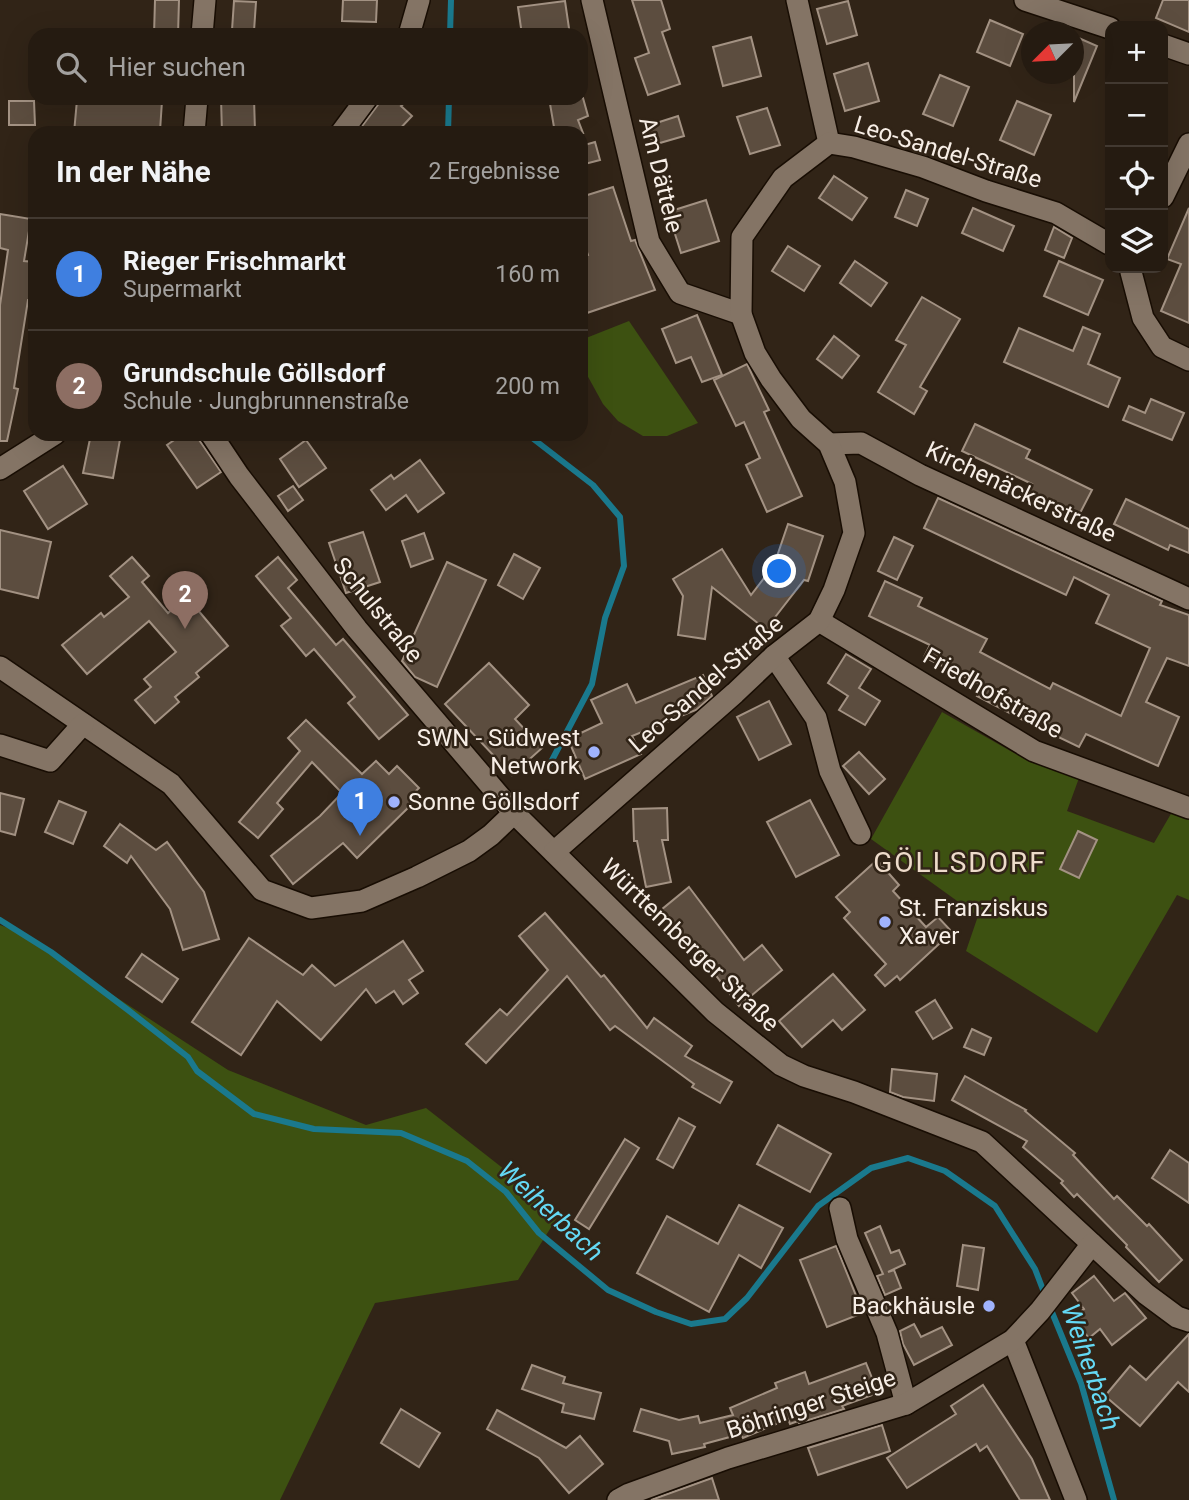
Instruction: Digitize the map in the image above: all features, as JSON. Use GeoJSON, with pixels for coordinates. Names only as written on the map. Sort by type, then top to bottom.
{"type":"FeatureCollection","features":[{"type":"Feature","properties":{"kind":"street"},"geometry":{"type":"LineString","coordinates":[[203,28],[205,0]]}},
{"type":"Feature","properties":{"kind":"street"},"geometry":{"type":"LineString","coordinates":[[411,28],[419,0]]}},
{"type":"Feature","properties":{"kind":"street","name":"Am Dättele"},"geometry":{"type":"LineString","coordinates":[[592,0],[649,242],[680,293],[741,314]]}},
{"type":"Feature","properties":{"kind":"street"},"geometry":{"type":"LineString","coordinates":[[797,0],[829,143]]}},
{"type":"Feature","properties":{"kind":"street"},"geometry":{"type":"LineString","coordinates":[[1025,0],[1105,26]]}},
{"type":"Feature","properties":{"kind":"street"},"geometry":{"type":"LineString","coordinates":[[1168,47],[1189,54]]}},
{"type":"Feature","properties":{"kind":"street"},"geometry":{"type":"LineString","coordinates":[[195,126],[196,105]]}},
{"type":"Feature","properties":{"kind":"street"},"geometry":{"type":"LineString","coordinates":[[346,126],[362,105]]}},
{"type":"Feature","properties":{"kind":"street","name":"Leo-Sandel-Straße"},"geometry":{"type":"LineString","coordinates":[[554,852],[774,656],[819,621],[834,590],[855,533],[845,482],[829,444],[801,419],[771,379],[755,353],[741,314],[742,237],[783,178],[829,143],[854,147],[923,167],[1056,213],[1105,246]]}},
{"type":"Feature","properties":{"kind":"street"},"geometry":{"type":"LineString","coordinates":[[1168,187],[1189,144]]}},
{"type":"Feature","properties":{"kind":"street"},"geometry":{"type":"LineString","coordinates":[[1130,273],[1143,318],[1162,347],[1189,360]]}},
{"type":"Feature","properties":{"kind":"street"},"geometry":{"type":"LineString","coordinates":[[0,469],[44,441]]}},
{"type":"Feature","properties":{"kind":"street","name":"Schulstraße"},"geometry":{"type":"LineString","coordinates":[[216,441],[239,476],[357,629],[514,813]]}},
{"type":"Feature","properties":{"kind":"street","name":"Kirchenäckerstraße"},"geometry":{"type":"LineString","coordinates":[[829,444],[861,443],[920,475],[1189,598]]}},
{"type":"Feature","properties":{"kind":"street","name":"Friedhofstraße"},"geometry":{"type":"LineString","coordinates":[[819,621],[1034,751],[1189,808]]}},
{"type":"Feature","properties":{"kind":"street"},"geometry":{"type":"LineString","coordinates":[[774,656],[816,718],[830,772],[860,834]]}},
{"type":"Feature","properties":{"kind":"street"},"geometry":{"type":"LineString","coordinates":[[0,667],[171,784],[262,890],[311,908],[362,901],[416,877],[469,851],[514,813]]}},
{"type":"Feature","properties":{"kind":"street"},"geometry":{"type":"LineString","coordinates":[[0,745],[50,761],[83,724]]}},
{"type":"Feature","properties":{"kind":"street","name":"Württemberger Straße"},"geometry":{"type":"LineString","coordinates":[[514,813],[715,1012],[781,1065],[982,1142],[1146,1294],[1177,1317],[1189,1321]]}},
{"type":"Feature","properties":{"kind":"street"},"geometry":{"type":"LineString","coordinates":[[839,1208],[848,1239],[887,1333],[906,1404]]}},
{"type":"Feature","properties":{"kind":"street","name":"Böhringer Steige"},"geometry":{"type":"LineString","coordinates":[[618,1500],[728,1458],[906,1404],[1013,1340],[1066,1280],[1092,1244]]}},
{"type":"Feature","properties":{"kind":"street"},"geometry":{"type":"LineString","coordinates":[[1013,1340],[1076,1500]]}},
{"type":"Feature","properties":{"kind":"green space"},"geometry":{"type":"Polygon","coordinates":[[[629,321],[698,423],[667,436],[643,436],[618,421],[603,404],[588,377],[588,337],[629,321]]]}},
{"type":"Feature","properties":{"kind":"green space"},"geometry":{"type":"Polygon","coordinates":[[[942,712],[1030,762],[1079,778],[1067,811],[1154,843],[1172,812],[1189,819],[1189,900],[1177,895],[1097,1033],[966,951],[978,916],[871,839],[942,712]]]}},
{"type":"Feature","properties":{"kind":"green space"},"geometry":{"type":"Polygon","coordinates":[[[0,925],[13,930],[228,1070],[366,1125],[426,1108],[560,1213],[518,1280],[375,1303],[280,1500],[0,1500],[0,925]]]}},
{"type":"Feature","properties":{"kind":"building"},"geometry":{"type":"Polygon","coordinates":[[[155,0],[179,0],[178,28],[154,28],[155,0]]]}},
{"type":"Feature","properties":{"kind":"building"},"geometry":{"type":"Polygon","coordinates":[[[343,0],[377,0],[376,22],[342,21],[343,0]]]}},
{"type":"Feature","properties":{"kind":"building"},"geometry":{"type":"Polygon","coordinates":[[[632,0],[661,0],[670,29],[662,32],[680,84],[648,95],[635,58],[649,53],[632,0]]]}},
{"type":"Feature","properties":{"kind":"building"},"geometry":{"type":"Polygon","coordinates":[[[1163,0],[1189,0],[1189,32],[1156,18],[1163,0]]]}},
{"type":"Feature","properties":{"kind":"building"},"geometry":{"type":"Polygon","coordinates":[[[234,1],[256,2],[254,28],[232,28],[234,1]]]}},
{"type":"Feature","properties":{"kind":"building"},"geometry":{"type":"Polygon","coordinates":[[[565,1],[569,28],[521,28],[518,7],[565,1]]]}},
{"type":"Feature","properties":{"kind":"building"},"geometry":{"type":"Polygon","coordinates":[[[848,1],[857,35],[827,44],[817,9],[848,1]]]}},
{"type":"Feature","properties":{"kind":"building"},"geometry":{"type":"Polygon","coordinates":[[[990,20],[1021,33],[1010,66],[977,52],[990,20]]]}},
{"type":"Feature","properties":{"kind":"building"},"geometry":{"type":"Polygon","coordinates":[[[751,37],[761,76],[723,86],[713,47],[751,37]]]}},
{"type":"Feature","properties":{"kind":"building"},"geometry":{"type":"Polygon","coordinates":[[[1084,40],[1097,46],[1084,78],[1084,40]]]}},
{"type":"Feature","properties":{"kind":"building"},"geometry":{"type":"Polygon","coordinates":[[[868,63],[879,101],[845,111],[834,74],[868,63]]]}},
{"type":"Feature","properties":{"kind":"building"},"geometry":{"type":"Polygon","coordinates":[[[940,75],[969,87],[953,126],[923,114],[940,75]]]}},
{"type":"Feature","properties":{"kind":"building"},"geometry":{"type":"Polygon","coordinates":[[[1074,84],[1081,84],[1074,102],[1074,84]]]}},
{"type":"Feature","properties":{"kind":"building"},"geometry":{"type":"Polygon","coordinates":[[[9,101],[28,101],[28,105],[34,105],[35,125],[9,125],[9,101]]]}},
{"type":"Feature","properties":{"kind":"building"},"geometry":{"type":"Polygon","coordinates":[[[1017,101],[1051,115],[1034,155],[1000,140],[1017,101]]]}},
{"type":"Feature","properties":{"kind":"building"},"geometry":{"type":"Polygon","coordinates":[[[77,105],[162,105],[160,126],[75,126],[77,105]]]}},
{"type":"Feature","properties":{"kind":"building"},"geometry":{"type":"Polygon","coordinates":[[[221,105],[254,105],[255,126],[222,126],[221,105]]]}},
{"type":"Feature","properties":{"kind":"building"},"geometry":{"type":"Polygon","coordinates":[[[378,105],[402,105],[412,116],[403,126],[362,126],[378,105]]]}},
{"type":"Feature","properties":{"kind":"building"},"geometry":{"type":"Polygon","coordinates":[[[550,105],[585,105],[588,116],[578,120],[580,126],[554,126],[550,105]]]}},
{"type":"Feature","properties":{"kind":"building"},"geometry":{"type":"Polygon","coordinates":[[[767,108],[780,145],[750,154],[737,117],[767,108]]]}},
{"type":"Feature","properties":{"kind":"building"},"geometry":{"type":"Polygon","coordinates":[[[678,116],[684,136],[653,145],[647,126],[678,116]]]}},
{"type":"Feature","properties":{"kind":"building"},"geometry":{"type":"Polygon","coordinates":[[[595,142],[600,160],[588,163],[588,144],[595,142]]]}},
{"type":"Feature","properties":{"kind":"building"},"geometry":{"type":"Polygon","coordinates":[[[834,176],[867,198],[852,220],[819,198],[834,176]]]}},
{"type":"Feature","properties":{"kind":"building"},"geometry":{"type":"Polygon","coordinates":[[[613,187],[631,241],[635,240],[655,290],[588,313],[588,255],[588,195],[613,187]]]}},
{"type":"Feature","properties":{"kind":"building"},"geometry":{"type":"Polygon","coordinates":[[[906,190],[928,199],[917,226],[895,217],[906,190]]]}},
{"type":"Feature","properties":{"kind":"building"},"geometry":{"type":"Polygon","coordinates":[[[706,200],[719,241],[681,253],[668,212],[706,200]]]}},
{"type":"Feature","properties":{"kind":"building"},"geometry":{"type":"Polygon","coordinates":[[[973,208],[1014,226],[1003,251],[962,233],[973,208]]]}},
{"type":"Feature","properties":{"kind":"building"},"geometry":{"type":"Polygon","coordinates":[[[1189,208],[1189,323],[1161,311],[1181,264],[1168,259],[1189,208]]]}},
{"type":"Feature","properties":{"kind":"building"},"geometry":{"type":"Polygon","coordinates":[[[0,214],[28,219],[24,261],[28,261],[28,300],[14,388],[18,389],[7,441],[0,441],[0,305],[8,250],[0,248],[0,214]]]}},
{"type":"Feature","properties":{"kind":"building"},"geometry":{"type":"Polygon","coordinates":[[[1054,227],[1072,238],[1064,258],[1045,250],[1054,227]]]}},
{"type":"Feature","properties":{"kind":"building"},"geometry":{"type":"Polygon","coordinates":[[[788,246],[820,266],[804,291],[772,271],[788,246]]]}},
{"type":"Feature","properties":{"kind":"building"},"geometry":{"type":"Polygon","coordinates":[[[855,261],[887,283],[871,306],[840,283],[855,261]]]}},
{"type":"Feature","properties":{"kind":"building"},"geometry":{"type":"Polygon","coordinates":[[[1059,261],[1103,280],[1088,315],[1044,296],[1059,261]]]}},
{"type":"Feature","properties":{"kind":"building"},"geometry":{"type":"Polygon","coordinates":[[[922,297],[960,319],[920,387],[927,391],[914,414],[878,392],[906,345],[896,340],[922,297]]]}},
{"type":"Feature","properties":{"kind":"building"},"geometry":{"type":"Polygon","coordinates":[[[697,315],[722,375],[702,382],[691,357],[676,363],[662,329],[697,315]]]}},
{"type":"Feature","properties":{"kind":"building"},"geometry":{"type":"Polygon","coordinates":[[[1083,327],[1100,334],[1088,364],[1120,378],[1108,407],[1004,362],[1019,328],[1073,351],[1083,327]]]}},
{"type":"Feature","properties":{"kind":"building"},"geometry":{"type":"Polygon","coordinates":[[[834,336],[859,356],[842,378],[817,359],[834,336]]]}},
{"type":"Feature","properties":{"kind":"building"},"geometry":{"type":"Polygon","coordinates":[[[747,364],[769,410],[764,412],[802,496],[767,512],[746,465],[760,458],[744,422],[736,426],[714,380],[747,364]]]}},
{"type":"Feature","properties":{"kind":"building"},"geometry":{"type":"Polygon","coordinates":[[[1151,399],[1184,413],[1172,440],[1123,420],[1129,406],[1145,413],[1151,399]]]}},
{"type":"Feature","properties":{"kind":"building"},"geometry":{"type":"Polygon","coordinates":[[[975,424],[1030,450],[1026,458],[1092,490],[1079,515],[1028,491],[1032,484],[962,451],[975,424]]]}},
{"type":"Feature","properties":{"kind":"building"},"geometry":{"type":"Polygon","coordinates":[[[90,441],[120,441],[113,478],[83,473],[90,441]]]}},
{"type":"Feature","properties":{"kind":"building"},"geometry":{"type":"Polygon","coordinates":[[[173,441],[200,441],[221,472],[197,488],[167,445],[173,441]]]}},
{"type":"Feature","properties":{"kind":"building"},"geometry":{"type":"Polygon","coordinates":[[[307,441],[326,468],[299,487],[280,459],[307,441]]]}},
{"type":"Feature","properties":{"kind":"building"},"geometry":{"type":"Polygon","coordinates":[[[420,460],[444,493],[418,512],[406,495],[386,510],[371,490],[391,475],[394,479],[420,460]]]}},
{"type":"Feature","properties":{"kind":"building"},"geometry":{"type":"Polygon","coordinates":[[[63,466],[87,504],[48,529],[24,491],[63,466]]]}},
{"type":"Feature","properties":{"kind":"building"},"geometry":{"type":"Polygon","coordinates":[[[293,486],[303,500],[288,511],[278,496],[293,486]]]}},
{"type":"Feature","properties":{"kind":"building"},"geometry":{"type":"Polygon","coordinates":[[[938,498],[1162,601],[1160,605],[1189,615],[1189,666],[1167,658],[1146,702],[1179,717],[1158,766],[1086,734],[1079,747],[1019,718],[977,696],[983,686],[924,657],[930,645],[869,616],[885,581],[922,598],[918,606],[987,639],[980,652],[1050,689],[1053,683],[1121,716],[1150,648],[1096,623],[1109,595],[1074,577],[1066,595],[924,528],[938,498]]]}},
{"type":"Feature","properties":{"kind":"building"},"geometry":{"type":"Polygon","coordinates":[[[1126,499],[1189,529],[1189,553],[1170,545],[1168,550],[1114,524],[1126,499]]]}},
{"type":"Feature","properties":{"kind":"building"},"geometry":{"type":"Polygon","coordinates":[[[788,524],[823,536],[808,581],[804,580],[769,625],[773,635],[712,587],[705,639],[678,635],[683,596],[673,579],[722,549],[751,595],[774,565],[788,524]]]}},
{"type":"Feature","properties":{"kind":"building"},"geometry":{"type":"Polygon","coordinates":[[[0,530],[51,542],[38,598],[0,589],[0,530]]]}},
{"type":"Feature","properties":{"kind":"building"},"geometry":{"type":"Polygon","coordinates":[[[363,532],[380,582],[346,593],[329,543],[363,532]]]}},
{"type":"Feature","properties":{"kind":"building"},"geometry":{"type":"Polygon","coordinates":[[[424,533],[433,559],[411,567],[402,541],[424,533]]]}},
{"type":"Feature","properties":{"kind":"building"},"geometry":{"type":"Polygon","coordinates":[[[894,537],[913,546],[897,580],[878,571],[894,537]]]}},
{"type":"Feature","properties":{"kind":"building"},"geometry":{"type":"Polygon","coordinates":[[[514,554],[540,568],[523,599],[498,585],[514,554]]]}},
{"type":"Feature","properties":{"kind":"building"},"geometry":{"type":"Polygon","coordinates":[[[132,557],[149,576],[142,582],[168,613],[187,597],[228,646],[196,673],[199,677],[175,697],[179,702],[155,723],[135,700],[151,687],[144,679],[176,652],[149,621],[87,674],[62,645],[101,613],[104,617],[129,597],[110,576],[132,557]]]}},
{"type":"Feature","properties":{"kind":"building"},"geometry":{"type":"Polygon","coordinates":[[[278,557],[297,580],[288,588],[336,645],[343,639],[408,715],[379,739],[348,703],[355,697],[314,649],[306,656],[281,626],[291,618],[256,576],[278,557]]]}},
{"type":"Feature","properties":{"kind":"building"},"geometry":{"type":"Polygon","coordinates":[[[447,562],[486,580],[437,687],[415,677],[402,661],[447,562]]]}},
{"type":"Feature","properties":{"kind":"building"},"geometry":{"type":"Polygon","coordinates":[[[846,654],[871,669],[859,688],[880,701],[865,725],[839,710],[848,696],[828,683],[846,654]]]}},
{"type":"Feature","properties":{"kind":"building"},"geometry":{"type":"Polygon","coordinates":[[[489,663],[529,705],[515,719],[542,748],[512,775],[445,704],[489,663]]]}},
{"type":"Feature","properties":{"kind":"building"},"geometry":{"type":"Polygon","coordinates":[[[703,675],[712,696],[696,710],[632,736],[641,754],[585,779],[568,739],[602,723],[591,700],[627,684],[636,703],[703,675]]]}},
{"type":"Feature","properties":{"kind":"building"},"geometry":{"type":"Polygon","coordinates":[[[769,701],[791,744],[759,760],[737,717],[769,701]]]}},
{"type":"Feature","properties":{"kind":"building"},"geometry":{"type":"Polygon","coordinates":[[[306,720],[362,774],[376,761],[389,774],[397,766],[419,788],[411,796],[416,800],[357,858],[343,843],[293,884],[271,856],[320,816],[342,793],[312,762],[277,803],[283,809],[258,838],[239,822],[300,751],[288,738],[306,720]]]}},
{"type":"Feature","properties":{"kind":"building"},"geometry":{"type":"Polygon","coordinates":[[[859,752],[885,779],[869,794],[843,766],[859,752]]]}},
{"type":"Feature","properties":{"kind":"building"},"geometry":{"type":"Polygon","coordinates":[[[0,793],[24,799],[15,835],[0,831],[0,793]]]}},
{"type":"Feature","properties":{"kind":"building"},"geometry":{"type":"Polygon","coordinates":[[[810,800],[839,855],[796,877],[767,822],[810,800]]]}},
{"type":"Feature","properties":{"kind":"building"},"geometry":{"type":"Polygon","coordinates":[[[59,801],[86,812],[73,844],[45,832],[59,801]]]}},
{"type":"Feature","properties":{"kind":"building"},"geometry":{"type":"Polygon","coordinates":[[[667,808],[668,840],[662,840],[671,882],[646,887],[637,841],[634,841],[633,809],[667,808]]]}},
{"type":"Feature","properties":{"kind":"building"},"geometry":{"type":"Polygon","coordinates":[[[120,824],[156,850],[167,842],[204,892],[219,939],[183,950],[170,909],[131,856],[127,863],[104,846],[120,824]]]}},
{"type":"Feature","properties":{"kind":"building"},"geometry":{"type":"Polygon","coordinates":[[[1078,831],[1097,840],[1079,878],[1060,869],[1078,831]]]}},
{"type":"Feature","properties":{"kind":"building","name":"St. Franziskus Xaver"},"geometry":{"type":"Polygon","coordinates":[[[877,860],[899,885],[893,891],[926,927],[938,917],[952,932],[900,980],[897,976],[885,986],[875,975],[886,964],[844,918],[850,912],[836,897],[877,860]]]}},
{"type":"Feature","properties":{"kind":"building"},"geometry":{"type":"Polygon","coordinates":[[[689,887],[744,960],[762,945],[782,970],[739,1006],[687,937],[684,939],[661,910],[689,887]]]}},
{"type":"Feature","properties":{"kind":"building"},"geometry":{"type":"Polygon","coordinates":[[[545,913],[601,977],[604,975],[647,1028],[654,1018],[692,1046],[685,1056],[732,1082],[720,1103],[692,1087],[694,1084],[615,1026],[610,1030],[567,976],[486,1063],[466,1044],[500,1009],[507,1015],[548,970],[519,936],[545,913]]]}},
{"type":"Feature","properties":{"kind":"building"},"geometry":{"type":"Polygon","coordinates":[[[249,938],[303,975],[312,965],[335,986],[403,941],[423,971],[409,980],[418,993],[403,1004],[394,991],[376,1003],[366,989],[321,1040],[277,1001],[241,1055],[192,1022],[249,938]]]}},
{"type":"Feature","properties":{"kind":"building"},"geometry":{"type":"Polygon","coordinates":[[[142,954],[178,979],[162,1002],[126,977],[142,954]]]}},
{"type":"Feature","properties":{"kind":"building"},"geometry":{"type":"Polygon","coordinates":[[[833,974],[865,1010],[842,1030],[833,1020],[802,1047],[779,1021],[833,974]]]}},
{"type":"Feature","properties":{"kind":"building"},"geometry":{"type":"Polygon","coordinates":[[[935,1000],[952,1028],[933,1039],[916,1012],[935,1000]]]}},
{"type":"Feature","properties":{"kind":"building"},"geometry":{"type":"Polygon","coordinates":[[[972,1029],[991,1038],[984,1055],[964,1047],[972,1029]]]}},
{"type":"Feature","properties":{"kind":"building"},"geometry":{"type":"Polygon","coordinates":[[[892,1069],[937,1074],[934,1101],[903,1097],[890,1092],[892,1069]]]}},
{"type":"Feature","properties":{"kind":"building"},"geometry":{"type":"Polygon","coordinates":[[[965,1076],[1026,1110],[1075,1153],[1073,1155],[1114,1199],[1117,1196],[1147,1226],[1149,1224],[1182,1260],[1159,1282],[1077,1194],[1074,1197],[1061,1183],[1063,1181],[1023,1147],[1027,1141],[952,1100],[965,1076]]]}},
{"type":"Feature","properties":{"kind":"building"},"geometry":{"type":"Polygon","coordinates":[[[679,1118],[695,1127],[673,1168],[657,1159],[679,1118]]]}},
{"type":"Feature","properties":{"kind":"building"},"geometry":{"type":"Polygon","coordinates":[[[778,1125],[831,1154],[810,1192],[757,1164],[778,1125]]]}},
{"type":"Feature","properties":{"kind":"building"},"geometry":{"type":"Polygon","coordinates":[[[625,1139],[639,1148],[589,1229],[575,1220],[625,1139]]]}},
{"type":"Feature","properties":{"kind":"building"},"geometry":{"type":"Polygon","coordinates":[[[1170,1150],[1189,1163],[1189,1203],[1152,1178],[1170,1150]]]}},
{"type":"Feature","properties":{"kind":"building"},"geometry":{"type":"Polygon","coordinates":[[[739,1205],[783,1228],[761,1268],[739,1255],[709,1312],[637,1273],[667,1216],[718,1244],[739,1205]]]}},
{"type":"Feature","properties":{"kind":"building"},"geometry":{"type":"Polygon","coordinates":[[[880,1226],[891,1253],[899,1250],[905,1264],[888,1272],[894,1270],[901,1288],[885,1295],[877,1276],[883,1274],[865,1233],[880,1226]]]}},
{"type":"Feature","properties":{"kind":"building"},"geometry":{"type":"Polygon","coordinates":[[[963,1245],[984,1248],[978,1290],[957,1286],[963,1245]]]}},
{"type":"Feature","properties":{"kind":"building"},"geometry":{"type":"Polygon","coordinates":[[[836,1246],[863,1313],[827,1327],[800,1260],[836,1246]]]}},
{"type":"Feature","properties":{"kind":"building"},"geometry":{"type":"Polygon","coordinates":[[[1094,1276],[1114,1301],[1125,1293],[1146,1318],[1112,1345],[1100,1329],[1089,1338],[1073,1318],[1084,1309],[1072,1293],[1094,1276]]]}},
{"type":"Feature","properties":{"kind":"building"},"geometry":{"type":"Polygon","coordinates":[[[914,1324],[921,1337],[942,1327],[952,1345],[914,1365],[903,1344],[900,1331],[914,1324]]]}},
{"type":"Feature","properties":{"kind":"building"},"geometry":{"type":"Polygon","coordinates":[[[1189,1334],[1189,1392],[1178,1382],[1140,1426],[1105,1396],[1130,1366],[1146,1380],[1189,1334]]]}},
{"type":"Feature","properties":{"kind":"building"},"geometry":{"type":"Polygon","coordinates":[[[866,1363],[878,1393],[842,1406],[844,1409],[799,1423],[790,1424],[788,1419],[743,1438],[741,1434],[704,1444],[705,1447],[672,1454],[669,1441],[634,1431],[641,1409],[679,1420],[698,1416],[700,1423],[733,1415],[730,1408],[777,1388],[775,1383],[805,1372],[809,1384],[866,1363]]]}},
{"type":"Feature","properties":{"kind":"building"},"geometry":{"type":"Polygon","coordinates":[[[532,1365],[565,1377],[563,1383],[601,1393],[594,1419],[562,1412],[564,1404],[522,1389],[532,1365]]]}},
{"type":"Feature","properties":{"kind":"building"},"geometry":{"type":"Polygon","coordinates":[[[983,1385],[1032,1459],[1050,1500],[1020,1500],[987,1446],[980,1451],[976,1444],[907,1488],[887,1458],[956,1414],[951,1406],[983,1385]]]}},
{"type":"Feature","properties":{"kind":"building"},"geometry":{"type":"Polygon","coordinates":[[[401,1409],[440,1433],[419,1467],[381,1443],[401,1409]]]}},
{"type":"Feature","properties":{"kind":"building"},"geometry":{"type":"Polygon","coordinates":[[[497,1410],[566,1448],[580,1436],[603,1464],[569,1493],[539,1458],[487,1429],[497,1410]]]}},
{"type":"Feature","properties":{"kind":"building"},"geometry":{"type":"Polygon","coordinates":[[[882,1425],[890,1451],[818,1475],[808,1448],[882,1425]]]}},
{"type":"Feature","properties":{"kind":"building"},"geometry":{"type":"Polygon","coordinates":[[[712,1478],[719,1500],[651,1500],[712,1478]]]}},
{"type":"Feature","properties":{"kind":"waterway"},"geometry":{"type":"LineString","coordinates":[[450,28],[451,0]]}},
{"type":"Feature","properties":{"kind":"waterway"},"geometry":{"type":"LineString","coordinates":[[448,126],[449,105]]}},
{"type":"Feature","properties":{"kind":"waterway"},"geometry":{"type":"LineString","coordinates":[[536,441],[593,485],[620,517],[624,566],[605,618],[592,684],[550,764]]}},
{"type":"Feature","properties":{"kind":"waterway","name":"Weiherbach"},"geometry":{"type":"LineString","coordinates":[[0,920],[51,952],[128,1010],[188,1057],[197,1071],[254,1114],[314,1129],[401,1133],[467,1161],[506,1192],[539,1233],[608,1290],[656,1312],[691,1324],[725,1319],[747,1298],[818,1206],[871,1168],[908,1158],[945,1171],[995,1206],[1035,1269],[1045,1295]]}},
{"type":"Feature","properties":{"kind":"waterway","name":"Weiherbach"},"geometry":{"type":"LineString","coordinates":[[1049,1305],[1081,1383],[1114,1500]]}},
{"type":"Feature","properties":{"kind":"place","name":"Grundschule Göllsdorf"},"geometry":{"type":"Point","coordinates":[185,629]}},
{"type":"Feature","properties":{"kind":"place","name":"SWN - Südwest Network"},"geometry":{"type":"Point","coordinates":[594,752]}},
{"type":"Feature","properties":{"kind":"place","name":"Sonne Göllsdorf"},"geometry":{"type":"Point","coordinates":[394,802]}},
{"type":"Feature","properties":{"kind":"place","name":"Rieger Frischmarkt"},"geometry":{"type":"Point","coordinates":[360,836]}},
{"type":"Feature","properties":{"kind":"place","name":"St. Franziskus Xaver"},"geometry":{"type":"Point","coordinates":[885,922]}},
{"type":"Feature","properties":{"kind":"place","name":"Backhäusle"},"geometry":{"type":"Point","coordinates":[989,1306]}},
{"type":"Feature","properties":{"kind":"district","name":"GÖLLSDORF"},"geometry":{"type":"Point","coordinates":[960,862]}}]}
